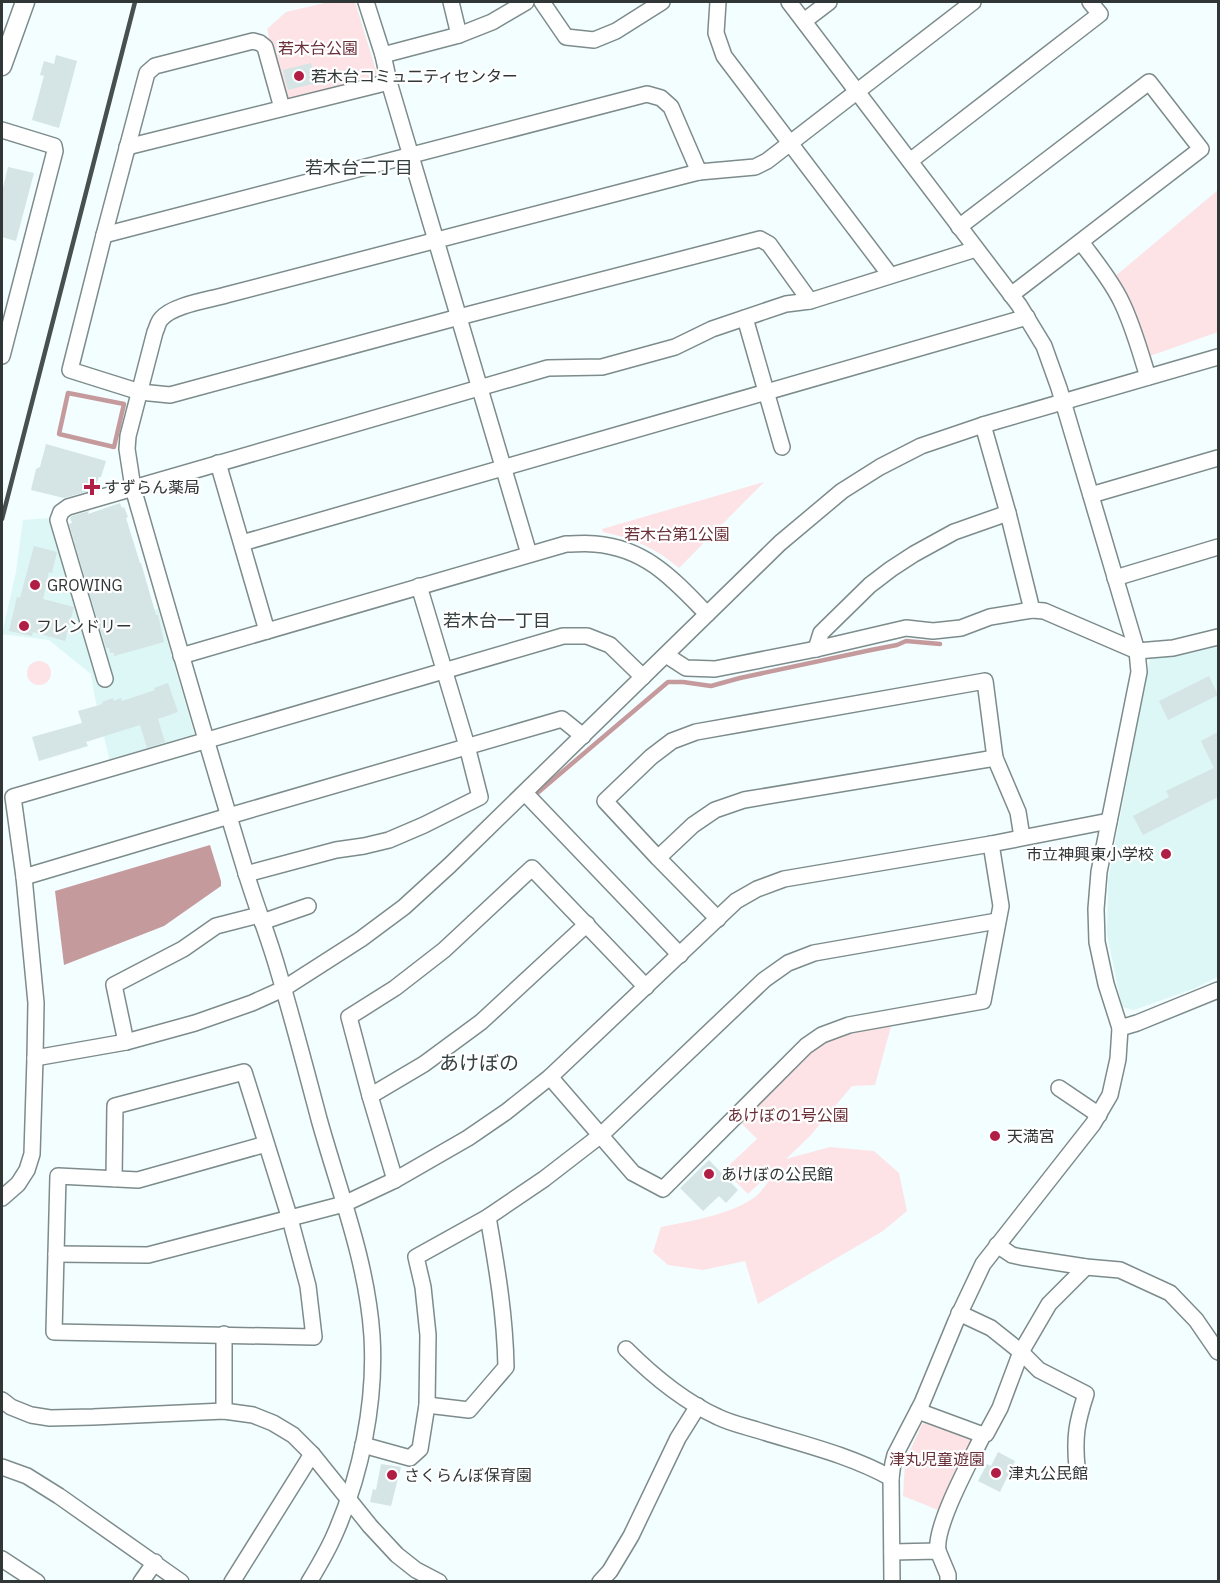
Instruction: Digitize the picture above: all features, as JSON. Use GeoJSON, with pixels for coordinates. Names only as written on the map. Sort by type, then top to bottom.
{"type":"FeatureCollection","features":[{"type":"Feature","properties":{"kind":"main road"},"geometry":{"type":"LineString","coordinates":[[2,66],[25,2]]}},
{"type":"Feature","properties":{"kind":"street"},"geometry":{"type":"LineString","coordinates":[[366,2],[529,554]]}},
{"type":"Feature","properties":{"kind":"street"},"geometry":{"type":"LineString","coordinates":[[451,2],[459,35]]}},
{"type":"Feature","properties":{"kind":"street"},"geometry":{"type":"LineString","coordinates":[[382,55],[459,35],[492,22],[526,2]]}},
{"type":"Feature","properties":{"kind":"street"},"geometry":{"type":"LineString","coordinates":[[542,2],[566,37],[594,40],[616,31],[662,2]]}},
{"type":"Feature","properties":{"kind":"street"},"geometry":{"type":"LineString","coordinates":[[718,2],[716,33],[724,56],[890,275]]}},
{"type":"Feature","properties":{"kind":"street"},"geometry":{"type":"LineString","coordinates":[[789,2],[1011,295],[1044,346],[1059,388],[1137,651],[1139,672],[1099,872],[1096,909],[1097,942],[1106,984],[1120,1028],[1118,1059],[1110,1095],[1093,1125],[982,1264],[918,1411],[895,1455],[891,1478],[892,1581]]}},
{"type":"Feature","properties":{"kind":"street"},"geometry":{"type":"LineString","coordinates":[[804,21],[829,2]]}},
{"type":"Feature","properties":{"kind":"street"},"geometry":{"type":"LineString","coordinates":[[309,1581],[334,1536],[348,1499],[363,1445],[372,1375],[372,1337],[367,1290],[302,1052],[206,741],[133,488],[127,448],[128,436],[160,320],[179,308],[699,172],[755,167],[973,2]]}},
{"type":"Feature","properties":{"kind":"street"},"geometry":{"type":"LineString","coordinates":[[909,161],[1100,14],[1090,2]]}},
{"type":"Feature","properties":{"kind":"street"},"geometry":{"type":"LineString","coordinates":[[282,108],[265,47],[253,41],[154,66],[147,73],[70,370],[140,392],[170,395],[760,239],[769,244],[810,301]]}},
{"type":"Feature","properties":{"kind":"street"},"geometry":{"type":"LineString","coordinates":[[127,147],[389,82]]}},
{"type":"Feature","properties":{"kind":"street"},"geometry":{"type":"LineString","coordinates":[[959,227],[1149,82],[1201,149],[1011,295]]}},
{"type":"Feature","properties":{"kind":"street"},"geometry":{"type":"LineString","coordinates":[[104,235],[646,94],[661,98],[671,106],[699,172]]}},
{"type":"Feature","properties":{"kind":"street"},"geometry":{"type":"LineString","coordinates":[[2,130],[54,147],[55,151],[2,356]]}},
{"type":"Feature","properties":{"kind":"street"},"geometry":{"type":"LineString","coordinates":[[1081,242],[1106,274],[1121,300],[1148,377]]}},
{"type":"Feature","properties":{"kind":"street"},"geometry":{"type":"LineString","coordinates":[[105,679],[58,520],[61,512],[68,507],[548,368],[602,367],[675,347],[712,329],[786,304],[810,301],[976,249]]}},
{"type":"Feature","properties":{"kind":"street"},"geometry":{"type":"LineString","coordinates":[[242,543],[1027,317]]}},
{"type":"Feature","properties":{"kind":"street"},"geometry":{"type":"LineString","coordinates":[[745,318],[782,447]]}},
{"type":"Feature","properties":{"kind":"street"},"geometry":{"type":"LineString","coordinates":[[35,1058],[126,1042],[195,1023],[252,1003],[283,989],[361,939],[404,907],[525,793],[780,543],[842,491],[880,467],[921,446],[983,425],[1218,357]]}},
{"type":"Feature","properties":{"kind":"street"},"geometry":{"type":"LineString","coordinates":[[983,425],[1032,610]]}},
{"type":"Feature","properties":{"kind":"street"},"geometry":{"type":"LineString","coordinates":[[1090,495],[1218,458]]}},
{"type":"Feature","properties":{"kind":"street"},"geometry":{"type":"LineString","coordinates":[[218,463],[267,631]]}},
{"type":"Feature","properties":{"kind":"street"},"geometry":{"type":"LineString","coordinates":[[816,649],[821,633],[870,585],[891,569],[954,532],[1008,513]]}},
{"type":"Feature","properties":{"kind":"street"},"geometry":{"type":"LineString","coordinates":[[181,656],[566,544],[596,544],[616,548],[655,564],[707,615]]}},
{"type":"Feature","properties":{"kind":"street"},"geometry":{"type":"LineString","coordinates":[[1114,578],[1218,547]]}},
{"type":"Feature","properties":{"kind":"street"},"geometry":{"type":"LineString","coordinates":[[246,874],[336,850],[389,840],[480,797],[419,586]]}},
{"type":"Feature","properties":{"kind":"street"},"geometry":{"type":"LineString","coordinates":[[666,655],[686,668],[715,669],[906,628],[933,631],[960,628],[990,617],[1032,610],[1044,611],[1137,651],[1173,648],[1218,637]]}},
{"type":"Feature","properties":{"kind":"street"},"geometry":{"type":"LineString","coordinates":[[2,1198],[18,1184],[27,1170],[32,1154],[35,1058],[36,1003],[24,877],[13,797],[563,636],[586,636],[610,645],[643,677]]}},
{"type":"Feature","properties":{"kind":"street"},"geometry":{"type":"LineString","coordinates":[[718,919],[605,801],[651,757],[672,741],[696,732],[985,681],[995,758],[1018,812],[1022,837]]}},
{"type":"Feature","properties":{"kind":"street"},"geometry":{"type":"LineString","coordinates":[[24,877],[562,719],[583,736]]}},
{"type":"Feature","properties":{"kind":"street"},"geometry":{"type":"LineString","coordinates":[[658,858],[693,825],[715,810],[744,800],[995,758]]}},
{"type":"Feature","properties":{"kind":"street"},"geometry":{"type":"LineString","coordinates":[[525,793],[680,955]]}},
{"type":"Feature","properties":{"kind":"street"},"geometry":{"type":"LineString","coordinates":[[56,1254],[148,1255],[344,1204],[395,1180],[468,1138],[506,1112],[550,1077],[736,901],[756,889],[784,879],[991,844],[1109,821]]}},
{"type":"Feature","properties":{"kind":"street"},"geometry":{"type":"LineString","coordinates":[[550,1077],[633,1173],[663,1189],[806,1046],[822,1035],[849,1025],[983,1001],[1001,906],[991,844]]}},
{"type":"Feature","properties":{"kind":"street"},"geometry":{"type":"LineString","coordinates":[[395,1180],[349,1017],[395,988],[444,950],[532,868],[646,987]]}},
{"type":"Feature","properties":{"kind":"street"},"geometry":{"type":"LineString","coordinates":[[126,1042],[114,985],[183,949],[216,926],[261,919],[308,906]]}},
{"type":"Feature","properties":{"kind":"street"},"geometry":{"type":"LineString","coordinates":[[363,1445],[410,1458],[420,1449],[427,1405],[428,1335],[423,1287],[416,1257],[488,1217],[544,1179],[602,1135],[764,980],[788,963],[814,953],[997,921]]}},
{"type":"Feature","properties":{"kind":"street"},"geometry":{"type":"LineString","coordinates":[[370,1096],[424,1064],[481,1022],[587,924]]}},
{"type":"Feature","properties":{"kind":"street"},"geometry":{"type":"LineString","coordinates":[[1120,1028],[1218,990]]}},
{"type":"Feature","properties":{"kind":"street"},"geometry":{"type":"LineString","coordinates":[[114,1179],[115,1106],[244,1072],[290,1219],[308,1286],[314,1337],[54,1332],[58,1176],[114,1179],[138,1180],[266,1144]]}},
{"type":"Feature","properties":{"kind":"street"},"geometry":{"type":"LineString","coordinates":[[1059,1088],[1099,1114]]}},
{"type":"Feature","properties":{"kind":"street"},"geometry":{"type":"LineString","coordinates":[[427,1405],[469,1410],[506,1367],[500,1287],[488,1217]]}},
{"type":"Feature","properties":{"kind":"street"},"geometry":{"type":"LineString","coordinates":[[997,1245],[1012,1255],[1120,1270],[1170,1293],[1196,1320],[1218,1352]]}},
{"type":"Feature","properties":{"kind":"street"},"geometry":{"type":"LineString","coordinates":[[948,1581],[937,1542],[946,1514],[983,1435],[986,1434],[1000,1408],[1021,1352],[1049,1304],[1086,1267]]}},
{"type":"Feature","properties":{"kind":"street"},"geometry":{"type":"LineString","coordinates":[[959,1313],[991,1328],[1039,1370],[1086,1394],[1077,1426],[1075,1443],[1077,1467]]}},
{"type":"Feature","properties":{"kind":"street"},"geometry":{"type":"LineString","coordinates":[[224,1334],[224,1411]]}},
{"type":"Feature","properties":{"kind":"street"},"geometry":{"type":"LineString","coordinates":[[626,1349],[646,1369],[698,1406],[720,1418],[871,1466],[891,1478]]}},
{"type":"Feature","properties":{"kind":"street"},"geometry":{"type":"LineString","coordinates":[[2,1400],[11,1407],[50,1418],[224,1411],[253,1415],[273,1423],[293,1435],[312,1454],[397,1555],[416,1570],[439,1581]]}},
{"type":"Feature","properties":{"kind":"street"},"geometry":{"type":"LineString","coordinates":[[600,1581],[610,1571],[631,1536],[678,1438],[698,1406]]}},
{"type":"Feature","properties":{"kind":"street"},"geometry":{"type":"LineString","coordinates":[[918,1411],[983,1435]]}},
{"type":"Feature","properties":{"kind":"street"},"geometry":{"type":"LineString","coordinates":[[232,1581],[312,1454]]}},
{"type":"Feature","properties":{"kind":"street"},"geometry":{"type":"LineString","coordinates":[[2,1467],[35,1481],[181,1581]]}},
{"type":"Feature","properties":{"kind":"street"},"geometry":{"type":"LineString","coordinates":[[892,1552],[938,1551]]}},
{"type":"Feature","properties":{"kind":"street"},"geometry":{"type":"LineString","coordinates":[[2,1558],[37,1581]]}},
{"type":"Feature","properties":{"kind":"street"},"geometry":{"type":"LineString","coordinates":[[141,1581],[154,1562]]}},
{"type":"Feature","properties":{"kind":"shaded area"},"geometry":{"type":"Polygon","coordinates":[[[64,517],[72,544],[103,534],[128,618],[158,609],[194,733],[192,738],[110,762],[91,674],[49,640],[2,634],[16,572],[23,520],[64,517]]]}},
{"type":"Feature","properties":{"kind":"shaded area","name":"市立神興東小学校"},"geometry":{"type":"Polygon","coordinates":[[[1218,642],[1218,977],[1193,989],[1134,1010],[1122,1007],[1107,934],[1108,881],[1150,658],[1218,642]]]}},
{"type":"Feature","properties":{"kind":"shaded area"},"geometry":{"type":"Polygon","coordinates":[[[210,845],[221,886],[164,926],[64,965],[55,891],[210,845]]]}},
{"type":"Feature","properties":{"kind":"green space","name":"若木台公園"},"geometry":{"type":"Polygon","coordinates":[[[329,2],[355,2],[378,77],[289,100],[283,95],[267,29],[286,12],[329,2]]]}},
{"type":"Feature","properties":{"kind":"green space"},"geometry":{"type":"Polygon","coordinates":[[[1218,190],[1218,332],[1147,357],[1113,278],[1218,190]]]}},
{"type":"Feature","properties":{"kind":"green space","name":"若木台第1公園"},"geometry":{"type":"Polygon","coordinates":[[[764,482],[679,568],[652,549],[624,537],[603,532],[602,529],[764,482]]]}},
{"type":"Feature","properties":{"kind":"green space"},"geometry":{"type":"Polygon","coordinates":[[[39,661],[48,664],[51,673],[48,682],[39,685],[30,682],[27,673],[30,664],[39,661]]]}},
{"type":"Feature","properties":{"kind":"green space","name":"あけぼの1号公園"},"geometry":{"type":"Polygon","coordinates":[[[892,1023],[875,1085],[852,1086],[810,1136],[786,1159],[830,1147],[874,1151],[899,1173],[907,1211],[883,1231],[758,1304],[745,1261],[703,1270],[668,1265],[653,1252],[661,1227],[734,1208],[755,1197],[764,1187],[778,1166],[748,1194],[724,1170],[757,1139],[740,1122],[801,1059],[820,1044],[853,1030],[892,1023]]]}},
{"type":"Feature","properties":{"kind":"green space","name":"津丸児童遊園"},"geometry":{"type":"Polygon","coordinates":[[[930,1421],[978,1438],[943,1512],[903,1496],[905,1462],[922,1424],[930,1421]]]}},
{"type":"Feature","properties":{"kind":"building"},"geometry":{"type":"Polygon","coordinates":[[[56,55],[77,61],[59,128],[32,120],[44,76],[40,75],[44,61],[54,64],[56,55]]]}},
{"type":"Feature","properties":{"kind":"building","name":"若木台コミュ二ティセンター"},"geometry":{"type":"Polygon","coordinates":[[[311,63],[316,83],[288,90],[283,70],[311,63]]]}},
{"type":"Feature","properties":{"kind":"building"},"geometry":{"type":"Polygon","coordinates":[[[8,167],[34,173],[16,241],[2,237],[2,192],[8,167]]]}},
{"type":"Feature","properties":{"kind":"building"},"geometry":{"type":"Polygon","coordinates":[[[46,444],[106,461],[95,489],[64,498],[31,490],[46,444]]]}},
{"type":"Feature","properties":{"kind":"building"},"geometry":{"type":"Polygon","coordinates":[[[120,503],[128,517],[126,518],[156,615],[158,615],[164,642],[114,656],[114,653],[110,653],[109,648],[106,648],[69,524],[72,523],[70,518],[72,516],[89,511],[88,514],[120,503]]]}},
{"type":"Feature","properties":{"kind":"building"},"geometry":{"type":"Polygon","coordinates":[[[34,546],[57,552],[52,573],[49,572],[43,599],[74,607],[65,641],[33,632],[32,636],[9,631],[17,597],[20,598],[34,546]]]}},
{"type":"Feature","properties":{"kind":"building"},"geometry":{"type":"Polygon","coordinates":[[[1209,676],[1218,695],[1168,720],[1159,701],[1209,676]]]}},
{"type":"Feature","properties":{"kind":"building"},"geometry":{"type":"Polygon","coordinates":[[[168,683],[178,712],[158,719],[165,742],[147,748],[140,725],[86,742],[88,746],[39,761],[32,737],[82,723],[78,711],[103,704],[102,702],[113,698],[114,701],[121,698],[122,701],[168,683]]]}},
{"type":"Feature","properties":{"kind":"building"},"geometry":{"type":"Polygon","coordinates":[[[1218,732],[1218,797],[1143,835],[1133,816],[1169,797],[1166,791],[1214,768],[1201,741],[1218,732]]]}},
{"type":"Feature","properties":{"kind":"building","name":"あけぼの公民館"},"geometry":{"type":"Polygon","coordinates":[[[709,1160],[738,1190],[726,1203],[719,1196],[703,1211],[680,1188],[709,1160]]]}},
{"type":"Feature","properties":{"kind":"building","name":"津丸公民館"},"geometry":{"type":"Polygon","coordinates":[[[998,1452],[1015,1461],[1000,1492],[978,1481],[987,1464],[991,1466],[998,1452]]]}},
{"type":"Feature","properties":{"kind":"building"},"geometry":{"type":"Polygon","coordinates":[[[381,1464],[401,1467],[391,1506],[370,1502],[373,1489],[376,1490],[381,1464]]]}},
{"type":"Feature","properties":{"kind":"waterway"},"geometry":{"type":"LineString","coordinates":[[68,393],[124,404],[114,447],[59,434],[68,393]]}},
{"type":"Feature","properties":{"kind":"waterway"},"geometry":{"type":"LineString","coordinates":[[535,795],[668,682],[711,686],[897,645],[906,641],[940,644]]}},
{"type":"Feature","properties":{"kind":"railway"},"geometry":{"type":"LineString","coordinates":[[2,519],[135,2]]}},
{"type":"Feature","properties":{"kind":"place","name":"若木台コミュ二ティセンター"},"geometry":{"type":"Point","coordinates":[299,76]}},
{"type":"Feature","properties":{"kind":"place","name":"すずらん薬局"},"geometry":{"type":"Point","coordinates":[92,487]}},
{"type":"Feature","properties":{"kind":"place","name":"GROWING"},"geometry":{"type":"Point","coordinates":[35,585]}},
{"type":"Feature","properties":{"kind":"place","name":"フレンドリー"},"geometry":{"type":"Point","coordinates":[24,626]}},
{"type":"Feature","properties":{"kind":"place","name":"市立神興東小学校"},"geometry":{"type":"Point","coordinates":[1166,854]}},
{"type":"Feature","properties":{"kind":"place","name":"天満宮"},"geometry":{"type":"Point","coordinates":[995,1136]}},
{"type":"Feature","properties":{"kind":"place","name":"あけぼの公民館"},"geometry":{"type":"Point","coordinates":[709,1174]}},
{"type":"Feature","properties":{"kind":"place","name":"津丸公民館"},"geometry":{"type":"Point","coordinates":[996,1473]}},
{"type":"Feature","properties":{"kind":"place","name":"さくらんぼ保育園"},"geometry":{"type":"Point","coordinates":[392,1475]}},
{"type":"Feature","properties":{"kind":"district","name":"若木台二丁目"},"geometry":{"type":"Point","coordinates":[359,167]}},
{"type":"Feature","properties":{"kind":"district","name":"若木台一丁目"},"geometry":{"type":"Point","coordinates":[497,620]}},
{"type":"Feature","properties":{"kind":"district","name":"あけぼの"},"geometry":{"type":"Point","coordinates":[479,1062]}}]}
